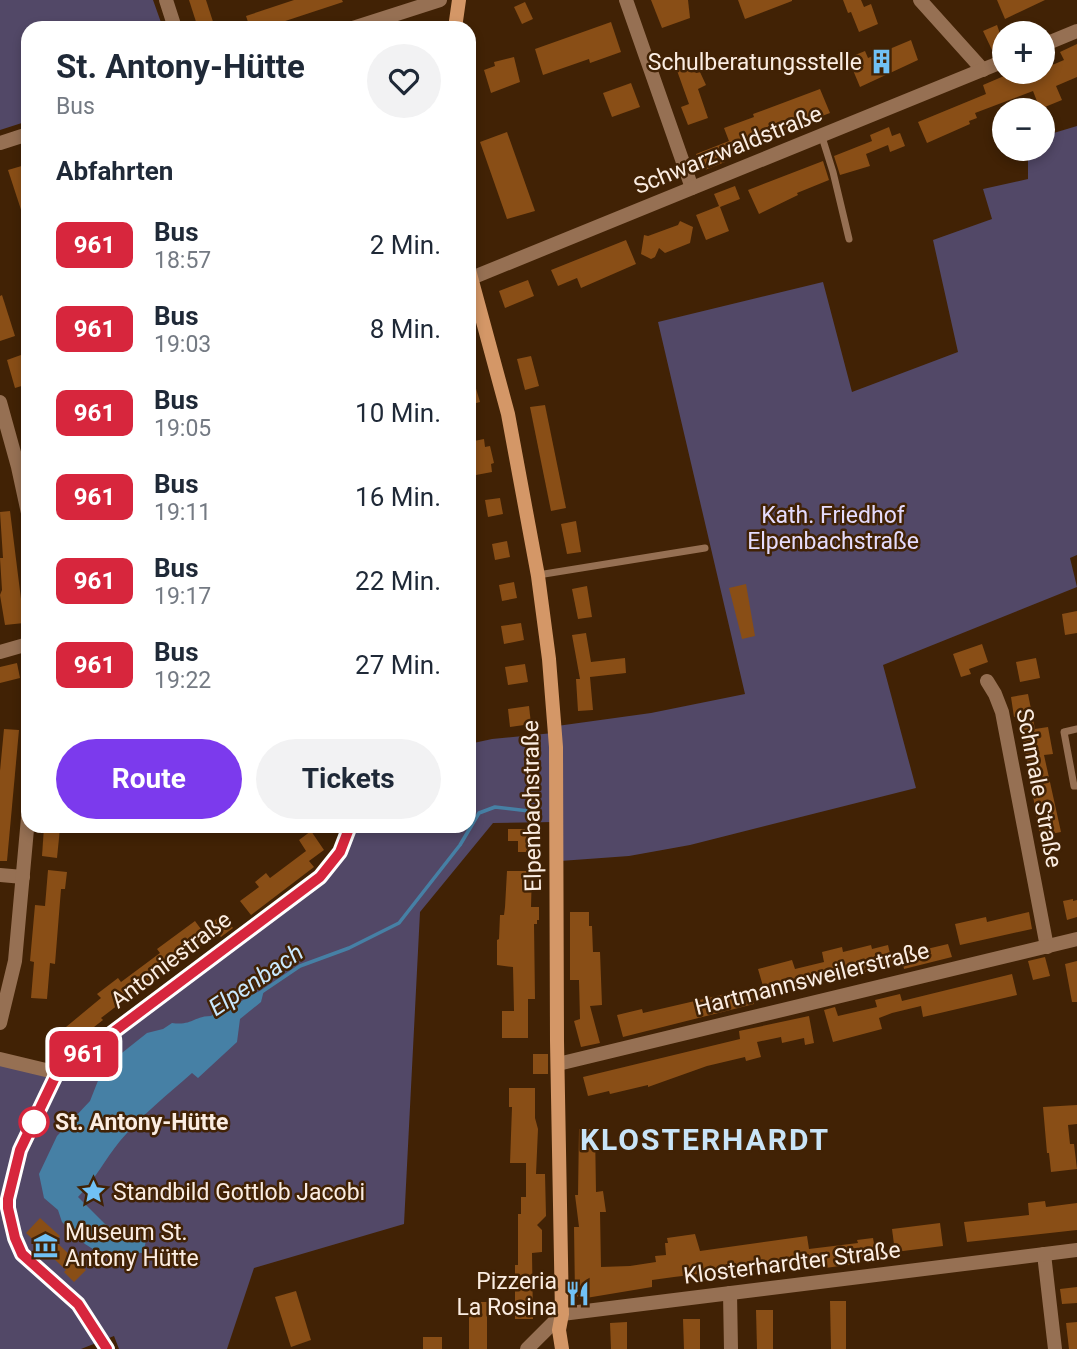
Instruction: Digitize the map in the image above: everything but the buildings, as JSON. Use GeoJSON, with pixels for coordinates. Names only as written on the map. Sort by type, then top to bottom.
{"type":"FeatureCollection","features":[{"type":"Feature","properties":{"kind":"street"},"geometry":{"type":"LineString","coordinates":[[166,0],[174,21]]}},
{"type":"Feature","properties":{"kind":"street"},"geometry":{"type":"LineString","coordinates":[[375,21],[440,0]]}},
{"type":"Feature","properties":{"kind":"street"},"geometry":{"type":"LineString","coordinates":[[456,21],[459,0]]}},
{"type":"Feature","properties":{"kind":"street"},"geometry":{"type":"LineString","coordinates":[[626,0],[692,188]]}},
{"type":"Feature","properties":{"kind":"street"},"geometry":{"type":"LineString","coordinates":[[920,0],[983,70]]}},
{"type":"Feature","properties":{"kind":"street"},"geometry":{"type":"LineString","coordinates":[[1055,40],[1077,31]]}},
{"type":"Feature","properties":{"kind":"street","name":"Schwarzwaldstraße"},"geometry":{"type":"LineString","coordinates":[[476,274],[822,137],[992,66]]}},
{"type":"Feature","properties":{"kind":"street"},"geometry":{"type":"LineString","coordinates":[[0,143],[21,136]]}},
{"type":"Feature","properties":{"kind":"street","name":"Elpenbachstraße"},"geometry":{"type":"LineString","coordinates":[[476,298],[508,414],[538,576],[549,659],[556,747],[562,1314],[559,1330],[562,1349]]}},
{"type":"Feature","properties":{"kind":"street"},"geometry":{"type":"LineString","coordinates":[[0,402],[21,481]]}},
{"type":"Feature","properties":{"kind":"street"},"geometry":{"type":"LineString","coordinates":[[0,652],[21,646]]}},
{"type":"Feature","properties":{"kind":"street","name":"Schmale Straße"},"geometry":{"type":"LineString","coordinates":[[987,681],[1002,712],[1047,947]]}},
{"type":"Feature","properties":{"kind":"street"},"geometry":{"type":"LineString","coordinates":[[0,1023],[23,877],[27,833]]}},
{"type":"Feature","properties":{"kind":"street","name":"Antoniestraße"},"geometry":{"type":"LineString","coordinates":[[107,1349],[78,1304],[22,1254],[9,1218],[8,1199],[20,1150],[56,1075],[320,877],[340,852],[347,833]]}},
{"type":"Feature","properties":{"kind":"street"},"geometry":{"type":"LineString","coordinates":[[0,875],[23,877]]}},
{"type":"Feature","properties":{"kind":"street","name":"Hartmannsweilerstraße"},"geometry":{"type":"LineString","coordinates":[[558,1065],[1077,939]]}},
{"type":"Feature","properties":{"kind":"street"},"geometry":{"type":"LineString","coordinates":[[0,1059],[50,1071],[56,1075]]}},
{"type":"Feature","properties":{"kind":"street","name":"Klosterhardter Straße"},"geometry":{"type":"LineString","coordinates":[[562,1314],[1077,1250]]}},
{"type":"Feature","properties":{"kind":"street"},"geometry":{"type":"LineString","coordinates":[[1044,1254],[1055,1349]]}},
{"type":"Feature","properties":{"kind":"street"},"geometry":{"type":"LineString","coordinates":[[730,1293],[731,1349]]}},
{"type":"Feature","properties":{"kind":"street"},"geometry":{"type":"LineString","coordinates":[[527,1349],[562,1314]]}},
{"type":"Feature","properties":{"kind":"lane"},"geometry":{"type":"LineString","coordinates":[[822,137],[849,239]]}},
{"type":"Feature","properties":{"kind":"lane"},"geometry":{"type":"LineString","coordinates":[[538,576],[705,548]]}},
{"type":"Feature","properties":{"kind":"lane"},"geometry":{"type":"LineString","coordinates":[[1077,729],[1064,732],[1074,786],[1077,786]]}},
{"type":"Feature","properties":{"kind":"green space"},"geometry":{"type":"Polygon","coordinates":[[[0,0],[153,0],[160,21],[21,21],[21,123],[0,130],[0,0]]]}},
{"type":"Feature","properties":{"kind":"green space","name":"Kath. Friedhof Elpenbachstraße"},"geometry":{"type":"Polygon","coordinates":[[[1077,126],[1077,555],[1070,558],[1077,587],[883,665],[916,788],[690,845],[629,856],[560,861],[557,726],[651,713],[745,694],[658,322],[823,282],[852,392],[958,352],[933,240],[992,219],[983,189],[1028,179],[1028,161],[1055,161],[1055,133],[1077,126]]]}},
{"type":"Feature","properties":{"kind":"green space"},"geometry":{"type":"Polygon","coordinates":[[[553,733],[554,822],[493,823],[420,912],[404,1224],[254,1268],[227,1349],[119,1349],[114,1336],[81,1349],[0,1349],[0,1062],[60,1078],[322,879],[348,833],[476,833],[476,742],[553,733]]]}},
{"type":"Feature","properties":{"kind":"water"},"geometry":{"type":"Polygon","coordinates":[[[264,990],[261,1002],[240,1019],[237,1042],[198,1078],[192,1073],[146,1114],[120,1141],[78,1197],[105,1224],[131,1239],[147,1237],[143,1253],[96,1251],[85,1244],[62,1222],[58,1210],[44,1198],[39,1174],[57,1136],[90,1101],[103,1068],[147,1033],[163,1029],[172,1023],[184,1023],[211,1016],[264,990]]]}},
{"type":"Feature","properties":{"kind":"waterway","name":"Elpenbach"},"geometry":{"type":"LineString","coordinates":[[476,818],[479,813],[495,807],[537,812]]}},
{"type":"Feature","properties":{"kind":"waterway","name":"Elpenbach"},"geometry":{"type":"LineString","coordinates":[[260,993],[300,966],[349,948],[399,923],[467,833]]}},
{"type":"Feature","properties":{"kind":"bus line","name":"961"},"geometry":{"type":"LineString","coordinates":[[107,1349],[78,1304],[22,1254],[15,1238],[9,1218],[8,1199],[20,1150],[56,1075],[320,877],[335,860],[348,833]]}},
{"type":"Feature","properties":{"kind":"place","name":"Schulberatungsstelle"},"geometry":{"type":"Point","coordinates":[882,62]}},
{"type":"Feature","properties":{"kind":"place","name":"St. Antony-Hütte"},"geometry":{"type":"Point","coordinates":[34,1122]}},
{"type":"Feature","properties":{"kind":"place","name":"Standbild Gottlob Jacobi"},"geometry":{"type":"Point","coordinates":[93,1192]}},
{"type":"Feature","properties":{"kind":"place","name":"Museum St. Antony Hütte"},"geometry":{"type":"Point","coordinates":[45,1245]}},
{"type":"Feature","properties":{"kind":"place","name":"Pizzeria La Rosina"},"geometry":{"type":"Point","coordinates":[577,1294]}},
{"type":"Feature","properties":{"kind":"district","name":"KLOSTERHARDT"},"geometry":{"type":"Point","coordinates":[705,1139]}}]}
